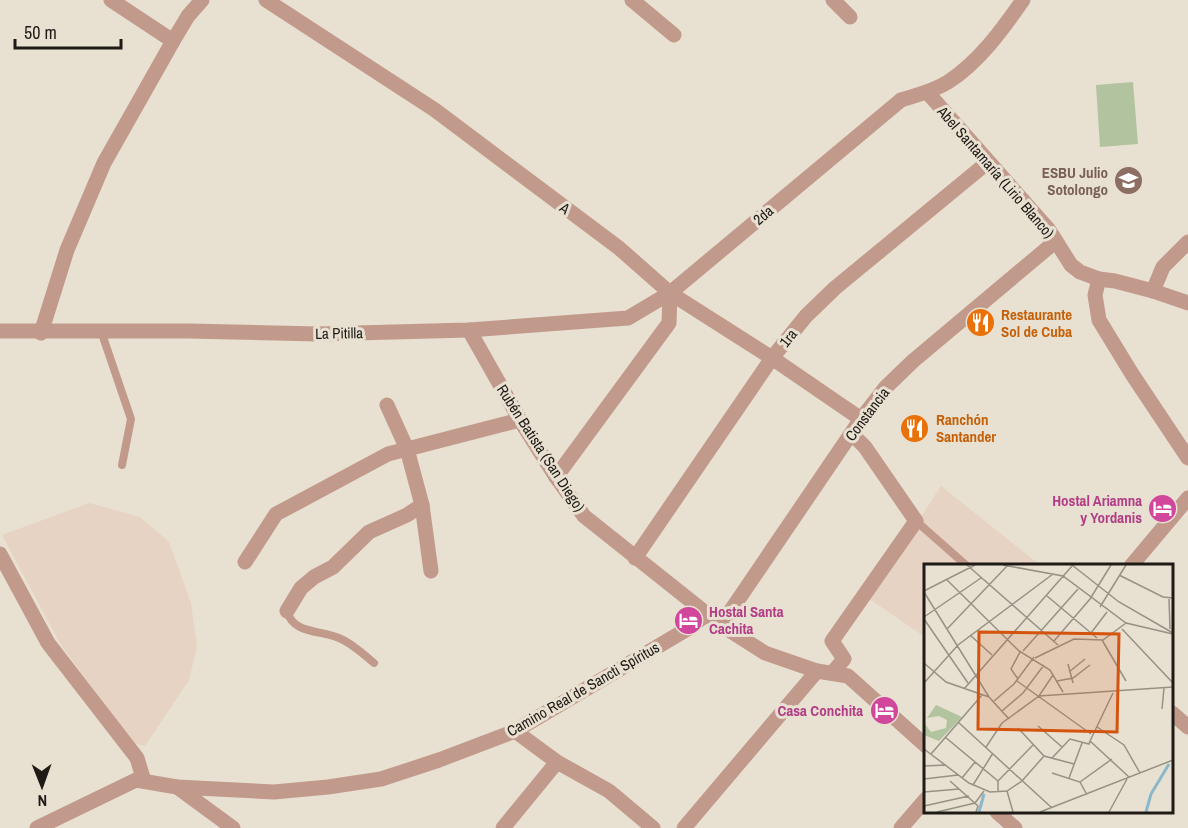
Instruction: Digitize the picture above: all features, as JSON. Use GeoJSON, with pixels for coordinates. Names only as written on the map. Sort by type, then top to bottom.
{"type":"FeatureCollection","features":[{"type":"Feature","properties":{"kind":"street"},"geometry":{"type":"LineString","coordinates":[[111,0],[173,41]]}},
{"type":"Feature","properties":{"kind":"street"},"geometry":{"type":"LineString","coordinates":[[41,333],[67,250],[104,163],[188,16],[202,0]]}},
{"type":"Feature","properties":{"kind":"street","name":"A"},"geometry":{"type":"LineString","coordinates":[[266,0],[435,110],[619,248],[670,293],[772,358],[861,419]]}},
{"type":"Feature","properties":{"kind":"street"},"geometry":{"type":"LineString","coordinates":[[632,0],[674,35]]}},
{"type":"Feature","properties":{"kind":"street"},"geometry":{"type":"LineString","coordinates":[[833,0],[850,17]]}},
{"type":"Feature","properties":{"kind":"street","name":"2da"},"geometry":{"type":"LineString","coordinates":[[670,293],[900,100],[947,83],[978,57],[1023,0]]}},
{"type":"Feature","properties":{"kind":"street","name":"Abel Santamaría (Lirio Blanco)"},"geometry":{"type":"LineString","coordinates":[[927,92],[1049,230],[1071,265],[1080,273],[1153,291],[1188,303]]}},
{"type":"Feature","properties":{"kind":"street","name":"1ra"},"geometry":{"type":"LineString","coordinates":[[635,558],[772,358],[806,316],[835,288],[988,162]]}},
{"type":"Feature","properties":{"kind":"street","name":"Constancia"},"geometry":{"type":"LineString","coordinates":[[720,625],[861,419],[885,388],[913,361],[1056,241]]}},
{"type":"Feature","properties":{"kind":"street"},"geometry":{"type":"LineString","coordinates":[[1153,291],[1163,267],[1188,242]]}},
{"type":"Feature","properties":{"kind":"street"},"geometry":{"type":"LineString","coordinates":[[1099,279],[1095,296],[1099,320],[1132,375],[1188,458]]}},
{"type":"Feature","properties":{"kind":"street"},"geometry":{"type":"LineString","coordinates":[[556,477],[669,322],[670,293]]}},
{"type":"Feature","properties":{"kind":"street","name":"La Pitilla"},"geometry":{"type":"LineString","coordinates":[[0,332],[318,334],[469,330],[628,318],[670,293]]}},
{"type":"Feature","properties":{"kind":"street","name":"Rubén Batista (San Diego)"},"geometry":{"type":"LineString","coordinates":[[469,330],[520,420],[584,516],[720,625],[765,653],[848,676],[924,744]]}},
{"type":"Feature","properties":{"kind":"street"},"geometry":{"type":"LineString","coordinates":[[387,405],[407,449],[422,505],[431,571]]}},
{"type":"Feature","properties":{"kind":"street"},"geometry":{"type":"LineString","coordinates":[[245,562],[276,514],[388,454],[520,420]]}},
{"type":"Feature","properties":{"kind":"street"},"geometry":{"type":"LineString","coordinates":[[684,828],[825,671],[843,659],[832,641],[916,521],[865,447],[852,434]]}},
{"type":"Feature","properties":{"kind":"street"},"geometry":{"type":"LineString","coordinates":[[1133,564],[1188,498]]}},
{"type":"Feature","properties":{"kind":"street"},"geometry":{"type":"LineString","coordinates":[[287,611],[301,588],[314,577],[333,567],[369,532],[407,515],[422,505]]}},
{"type":"Feature","properties":{"kind":"street"},"geometry":{"type":"LineString","coordinates":[[0,554],[48,643],[137,758],[144,781]]}},
{"type":"Feature","properties":{"kind":"street","name":"Camino Real de Sancti Spíritus"},"geometry":{"type":"LineString","coordinates":[[37,828],[136,780],[177,787],[274,792],[381,779],[515,731],[689,628],[707,614]]}},
{"type":"Feature","properties":{"kind":"street"},"geometry":{"type":"LineString","coordinates":[[1173,714],[1188,728]]}},
{"type":"Feature","properties":{"kind":"street"},"geometry":{"type":"LineString","coordinates":[[515,731],[557,762],[609,791],[653,828]]}},
{"type":"Feature","properties":{"kind":"street"},"geometry":{"type":"LineString","coordinates":[[503,828],[557,762]]}},
{"type":"Feature","properties":{"kind":"street"},"geometry":{"type":"LineString","coordinates":[[177,787],[233,828]]}},
{"type":"Feature","properties":{"kind":"street"},"geometry":{"type":"LineString","coordinates":[[901,828],[924,801]]}},
{"type":"Feature","properties":{"kind":"street"},"geometry":{"type":"LineString","coordinates":[[998,813],[1015,828]]}},
{"type":"Feature","properties":{"kind":"lane"},"geometry":{"type":"LineString","coordinates":[[101,331],[131,419],[122,465]]}},
{"type":"Feature","properties":{"kind":"lane"},"geometry":{"type":"LineString","coordinates":[[916,521],[965,564]]}},
{"type":"Feature","properties":{"kind":"lane"},"geometry":{"type":"LineString","coordinates":[[287,611],[289,620],[298,627],[341,638],[374,663]]}},
{"type":"Feature","properties":{"kind":"shaded area"},"geometry":{"type":"Polygon","coordinates":[[[941,486],[1039,564],[924,564],[924,636],[868,598],[941,486]]]}},
{"type":"Feature","properties":{"kind":"shaded area"},"geometry":{"type":"Polygon","coordinates":[[[89,503],[140,517],[169,542],[191,603],[197,647],[189,680],[145,746],[133,743],[61,645],[2,535],[89,503]]]}},
{"type":"Feature","properties":{"kind":"green space"},"geometry":{"type":"Polygon","coordinates":[[[1133,82],[1138,144],[1100,147],[1096,85],[1133,82]]]}},
{"type":"Feature","properties":{"kind":"place","name":"ESBU Julio Sotolongo"},"geometry":{"type":"Point","coordinates":[1129,181]}},
{"type":"Feature","properties":{"kind":"place","name":"Restaurante Sol de Cuba"},"geometry":{"type":"Point","coordinates":[980,323]}},
{"type":"Feature","properties":{"kind":"place","name":"Ranchón Santander"},"geometry":{"type":"Point","coordinates":[915,428]}},
{"type":"Feature","properties":{"kind":"place","name":"Hostal Ariamna y Yordanis"},"geometry":{"type":"Point","coordinates":[1163,509]}},
{"type":"Feature","properties":{"kind":"place","name":"Hostal Santa Cachita"},"geometry":{"type":"Point","coordinates":[688,620]}},
{"type":"Feature","properties":{"kind":"place","name":"Casa Conchita"},"geometry":{"type":"Point","coordinates":[884,710]}}]}
